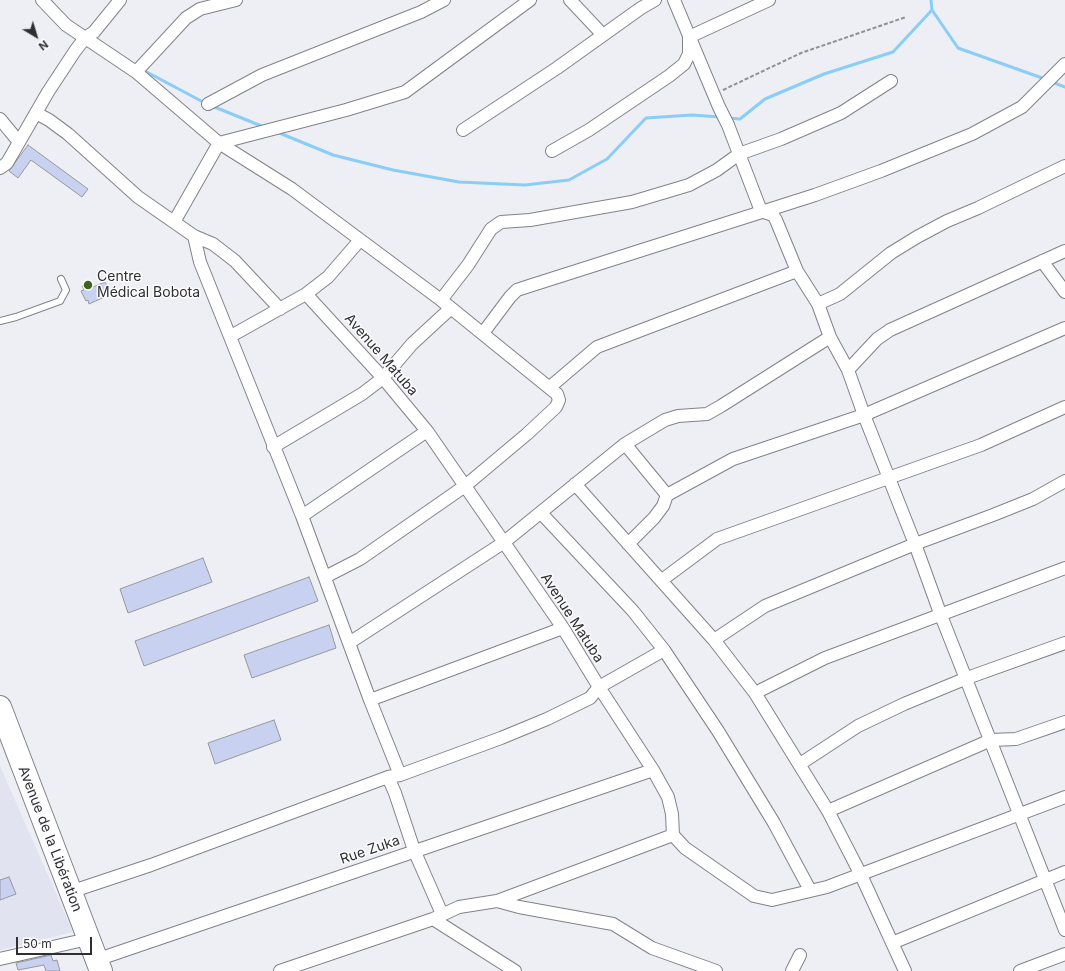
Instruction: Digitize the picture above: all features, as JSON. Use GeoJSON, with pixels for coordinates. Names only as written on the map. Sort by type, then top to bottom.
{"type":"FeatureCollection","features":[{"type":"Feature","properties":{"kind":"highway","name":"Avenue de la Libération"},"geometry":{"type":"LineString","coordinates":[[0,707],[99,965]]}},
{"type":"Feature","properties":{"kind":"street"},"geometry":{"type":"LineString","coordinates":[[1,168],[7,163],[60,73],[85,38],[94,32],[120,0]]}},
{"type":"Feature","properties":{"kind":"street"},"geometry":{"type":"LineString","coordinates":[[136,72],[174,30],[195,12],[208,6],[236,0]]}},
{"type":"Feature","properties":{"kind":"street"},"geometry":{"type":"LineString","coordinates":[[208,104],[262,75],[421,12],[444,0]]}},
{"type":"Feature","properties":{"kind":"street"},"geometry":{"type":"LineString","coordinates":[[174,222],[219,143],[346,110],[405,92],[530,0]]}},
{"type":"Feature","properties":{"kind":"street"},"geometry":{"type":"LineString","coordinates":[[570,0],[603,35]]}},
{"type":"Feature","properties":{"kind":"street"},"geometry":{"type":"LineString","coordinates":[[463,130],[557,68],[641,8],[656,0]]}},
{"type":"Feature","properties":{"kind":"street"},"geometry":{"type":"LineString","coordinates":[[674,0],[719,108],[728,125],[761,211]]}},
{"type":"Feature","properties":{"kind":"street"},"geometry":{"type":"LineString","coordinates":[[689,37],[769,0]]}},
{"type":"Feature","properties":{"kind":"street"},"geometry":{"type":"LineString","coordinates":[[46,1],[66,25],[136,72],[219,143],[292,189],[441,300],[557,394],[559,400],[556,407],[528,434],[465,486],[360,559],[325,577]]}},
{"type":"Feature","properties":{"kind":"street"},"geometry":{"type":"LineString","coordinates":[[552,151],[589,130],[669,76],[684,64],[688,54],[689,37]]}},
{"type":"Feature","properties":{"kind":"street"},"geometry":{"type":"LineString","coordinates":[[483,333],[517,290],[815,195],[881,171],[972,134],[1022,107],[1047,80],[1065,64]]}},
{"type":"Feature","properties":{"kind":"street"},"geometry":{"type":"LineString","coordinates":[[441,300],[468,265],[491,230],[501,222],[530,220],[632,202],[689,185],[717,170],[739,154],[781,139],[841,113],[890,81]]}},
{"type":"Feature","properties":{"kind":"street"},"geometry":{"type":"LineString","coordinates":[[36,113],[49,120],[68,134],[138,197],[194,236],[213,244],[234,260],[280,309]]}},
{"type":"Feature","properties":{"kind":"street"},"geometry":{"type":"LineString","coordinates":[[0,120],[19,142]]}},
{"type":"Feature","properties":{"kind":"street"},"geometry":{"type":"LineString","coordinates":[[818,304],[840,294],[891,253],[947,220],[978,208],[1065,166]]}},
{"type":"Feature","properties":{"kind":"street"},"geometry":{"type":"LineString","coordinates":[[761,211],[773,215],[776,220],[797,270],[818,304],[830,337],[848,370],[864,415],[915,544],[940,614],[967,678],[1065,930]]}},
{"type":"Feature","properties":{"kind":"street"},"geometry":{"type":"LineString","coordinates":[[194,236],[200,262],[302,516],[370,700],[394,776],[395,793],[437,917],[512,971]]}},
{"type":"Feature","properties":{"kind":"street"},"geometry":{"type":"LineString","coordinates":[[231,336],[306,294],[328,277],[360,240]]}},
{"type":"Feature","properties":{"kind":"street"},"geometry":{"type":"LineString","coordinates":[[848,370],[883,333],[1065,251]]}},
{"type":"Feature","properties":{"kind":"street"},"geometry":{"type":"LineString","coordinates":[[1042,261],[1065,292]]}},
{"type":"Feature","properties":{"kind":"street"},"geometry":{"type":"LineString","coordinates":[[550,387],[597,347],[797,270]]}},
{"type":"Feature","properties":{"kind":"street","name":"Avenue Matuba"},"geometry":{"type":"LineString","coordinates":[[306,294],[383,378],[427,431],[563,628],[598,687],[653,770],[668,797],[672,814],[673,835]]}},
{"type":"Feature","properties":{"kind":"street"},"geometry":{"type":"LineString","coordinates":[[273,447],[362,394],[383,378],[412,344],[451,308]]}},
{"type":"Feature","properties":{"kind":"street"},"geometry":{"type":"LineString","coordinates":[[628,544],[654,518],[663,506],[667,495],[701,475],[744,454],[864,415],[1065,328]]}},
{"type":"Feature","properties":{"kind":"street"},"geometry":{"type":"LineString","coordinates":[[349,643],[503,543],[626,444],[665,420],[678,416],[706,414],[830,337]]}},
{"type":"Feature","properties":{"kind":"street"},"geometry":{"type":"LineString","coordinates":[[662,580],[717,539],[889,479],[980,445],[1065,407]]}},
{"type":"Feature","properties":{"kind":"street"},"geometry":{"type":"LineString","coordinates":[[302,516],[427,431]]}},
{"type":"Feature","properties":{"kind":"street"},"geometry":{"type":"LineString","coordinates":[[626,444],[667,495]]}},
{"type":"Feature","properties":{"kind":"street"},"geometry":{"type":"LineString","coordinates":[[714,640],[765,606],[915,544],[1033,499],[1065,481]]}},
{"type":"Feature","properties":{"kind":"street"},"geometry":{"type":"LineString","coordinates":[[575,484],[714,640],[755,694],[828,811],[861,875],[905,971]]}},
{"type":"Feature","properties":{"kind":"street"},"geometry":{"type":"LineString","coordinates":[[541,513],[633,611],[664,650],[718,731],[774,823],[810,890]]}},
{"type":"Feature","properties":{"kind":"street"},"geometry":{"type":"LineString","coordinates":[[755,694],[825,658],[1065,568]]}},
{"type":"Feature","properties":{"kind":"street"},"geometry":{"type":"LineString","coordinates":[[370,700],[563,628]]}},
{"type":"Feature","properties":{"kind":"street"},"geometry":{"type":"LineString","coordinates":[[800,764],[858,726],[904,704],[967,678],[1065,643]]}},
{"type":"Feature","properties":{"kind":"street"},"geometry":{"type":"LineString","coordinates":[[70,892],[151,865],[501,738],[547,719],[590,698],[598,687],[664,650]]}},
{"type":"Feature","properties":{"kind":"street"},"geometry":{"type":"LineString","coordinates":[[828,811],[991,740],[1016,739],[1065,722]]}},
{"type":"Feature","properties":{"kind":"street","name":"Rue Zuka"},"geometry":{"type":"LineString","coordinates":[[99,965],[414,850],[653,770]]}},
{"type":"Feature","properties":{"kind":"street"},"geometry":{"type":"LineString","coordinates":[[280,971],[437,917],[459,907],[497,901],[673,835],[685,848],[754,896],[772,900],[827,887],[1065,797]]}},
{"type":"Feature","properties":{"kind":"street"},"geometry":{"type":"LineString","coordinates":[[892,943],[1065,872]]}},
{"type":"Feature","properties":{"kind":"street"},"geometry":{"type":"LineString","coordinates":[[497,901],[519,907],[613,924],[652,948],[716,971]]}},
{"type":"Feature","properties":{"kind":"street"},"geometry":{"type":"LineString","coordinates":[[0,959],[88,939]]}},
{"type":"Feature","properties":{"kind":"street"},"geometry":{"type":"LineString","coordinates":[[1020,971],[1065,954]]}},
{"type":"Feature","properties":{"kind":"street"},"geometry":{"type":"LineString","coordinates":[[792,971],[800,955]]}},
{"type":"Feature","properties":{"kind":"lane"},"geometry":{"type":"LineString","coordinates":[[0,321],[16,317],[60,301],[66,290],[61,279]]}},
{"type":"Feature","properties":{"kind":"path"},"geometry":{"type":"LineString","coordinates":[[714,94],[801,53],[906,17]]}},
{"type":"Feature","properties":{"kind":"shaded area"},"geometry":{"type":"Polygon","coordinates":[[[0,766],[73,932],[0,950],[0,766]]]}},
{"type":"Feature","properties":{"kind":"building"},"geometry":{"type":"Polygon","coordinates":[[[28,145],[88,189],[82,197],[31,160],[18,178],[9,171],[28,145]]]}},
{"type":"Feature","properties":{"kind":"building"},"geometry":{"type":"Polygon","coordinates":[[[91,282],[93,287],[105,282],[110,291],[106,293],[107,296],[89,304],[88,300],[86,301],[81,291],[84,290],[82,286],[91,282]]]}},
{"type":"Feature","properties":{"kind":"building"},"geometry":{"type":"Polygon","coordinates":[[[203,558],[212,582],[128,613],[120,589],[203,558]]]}},
{"type":"Feature","properties":{"kind":"building"},"geometry":{"type":"Polygon","coordinates":[[[309,577],[318,601],[144,666],[135,641],[309,577]]]}},
{"type":"Feature","properties":{"kind":"building"},"geometry":{"type":"Polygon","coordinates":[[[329,625],[336,648],[252,678],[244,655],[329,625]]]}},
{"type":"Feature","properties":{"kind":"building"},"geometry":{"type":"Polygon","coordinates":[[[274,720],[281,740],[215,764],[208,743],[274,720]]]}},
{"type":"Feature","properties":{"kind":"building"},"geometry":{"type":"Polygon","coordinates":[[[9,877],[16,894],[0,900],[0,880],[9,877]]]}},
{"type":"Feature","properties":{"kind":"building"},"geometry":{"type":"Polygon","coordinates":[[[51,955],[53,961],[57,960],[60,971],[46,971],[44,965],[18,970],[16,963],[51,955]]]}},
{"type":"Feature","properties":{"kind":"waterway"},"geometry":{"type":"LineString","coordinates":[[931,0],[932,10],[958,48],[1045,79]]}},
{"type":"Feature","properties":{"kind":"waterway"},"geometry":{"type":"LineString","coordinates":[[728,118],[740,119],[765,99],[824,74],[893,52],[932,10]]}},
{"type":"Feature","properties":{"kind":"waterway"},"geometry":{"type":"LineString","coordinates":[[143,70],[205,103]]}},
{"type":"Feature","properties":{"kind":"waterway"},"geometry":{"type":"LineString","coordinates":[[1052,82],[1065,87]]}},
{"type":"Feature","properties":{"kind":"waterway"},"geometry":{"type":"LineString","coordinates":[[212,106],[264,127]]}},
{"type":"Feature","properties":{"kind":"waterway"},"geometry":{"type":"LineString","coordinates":[[277,132],[333,155],[393,170],[459,182],[525,185],[569,180],[607,159],[646,118],[692,115],[720,117]]}},
{"type":"Feature","properties":{"kind":"place","name":"Centre Médical Bobota"},"geometry":{"type":"Point","coordinates":[88,285]}}]}
